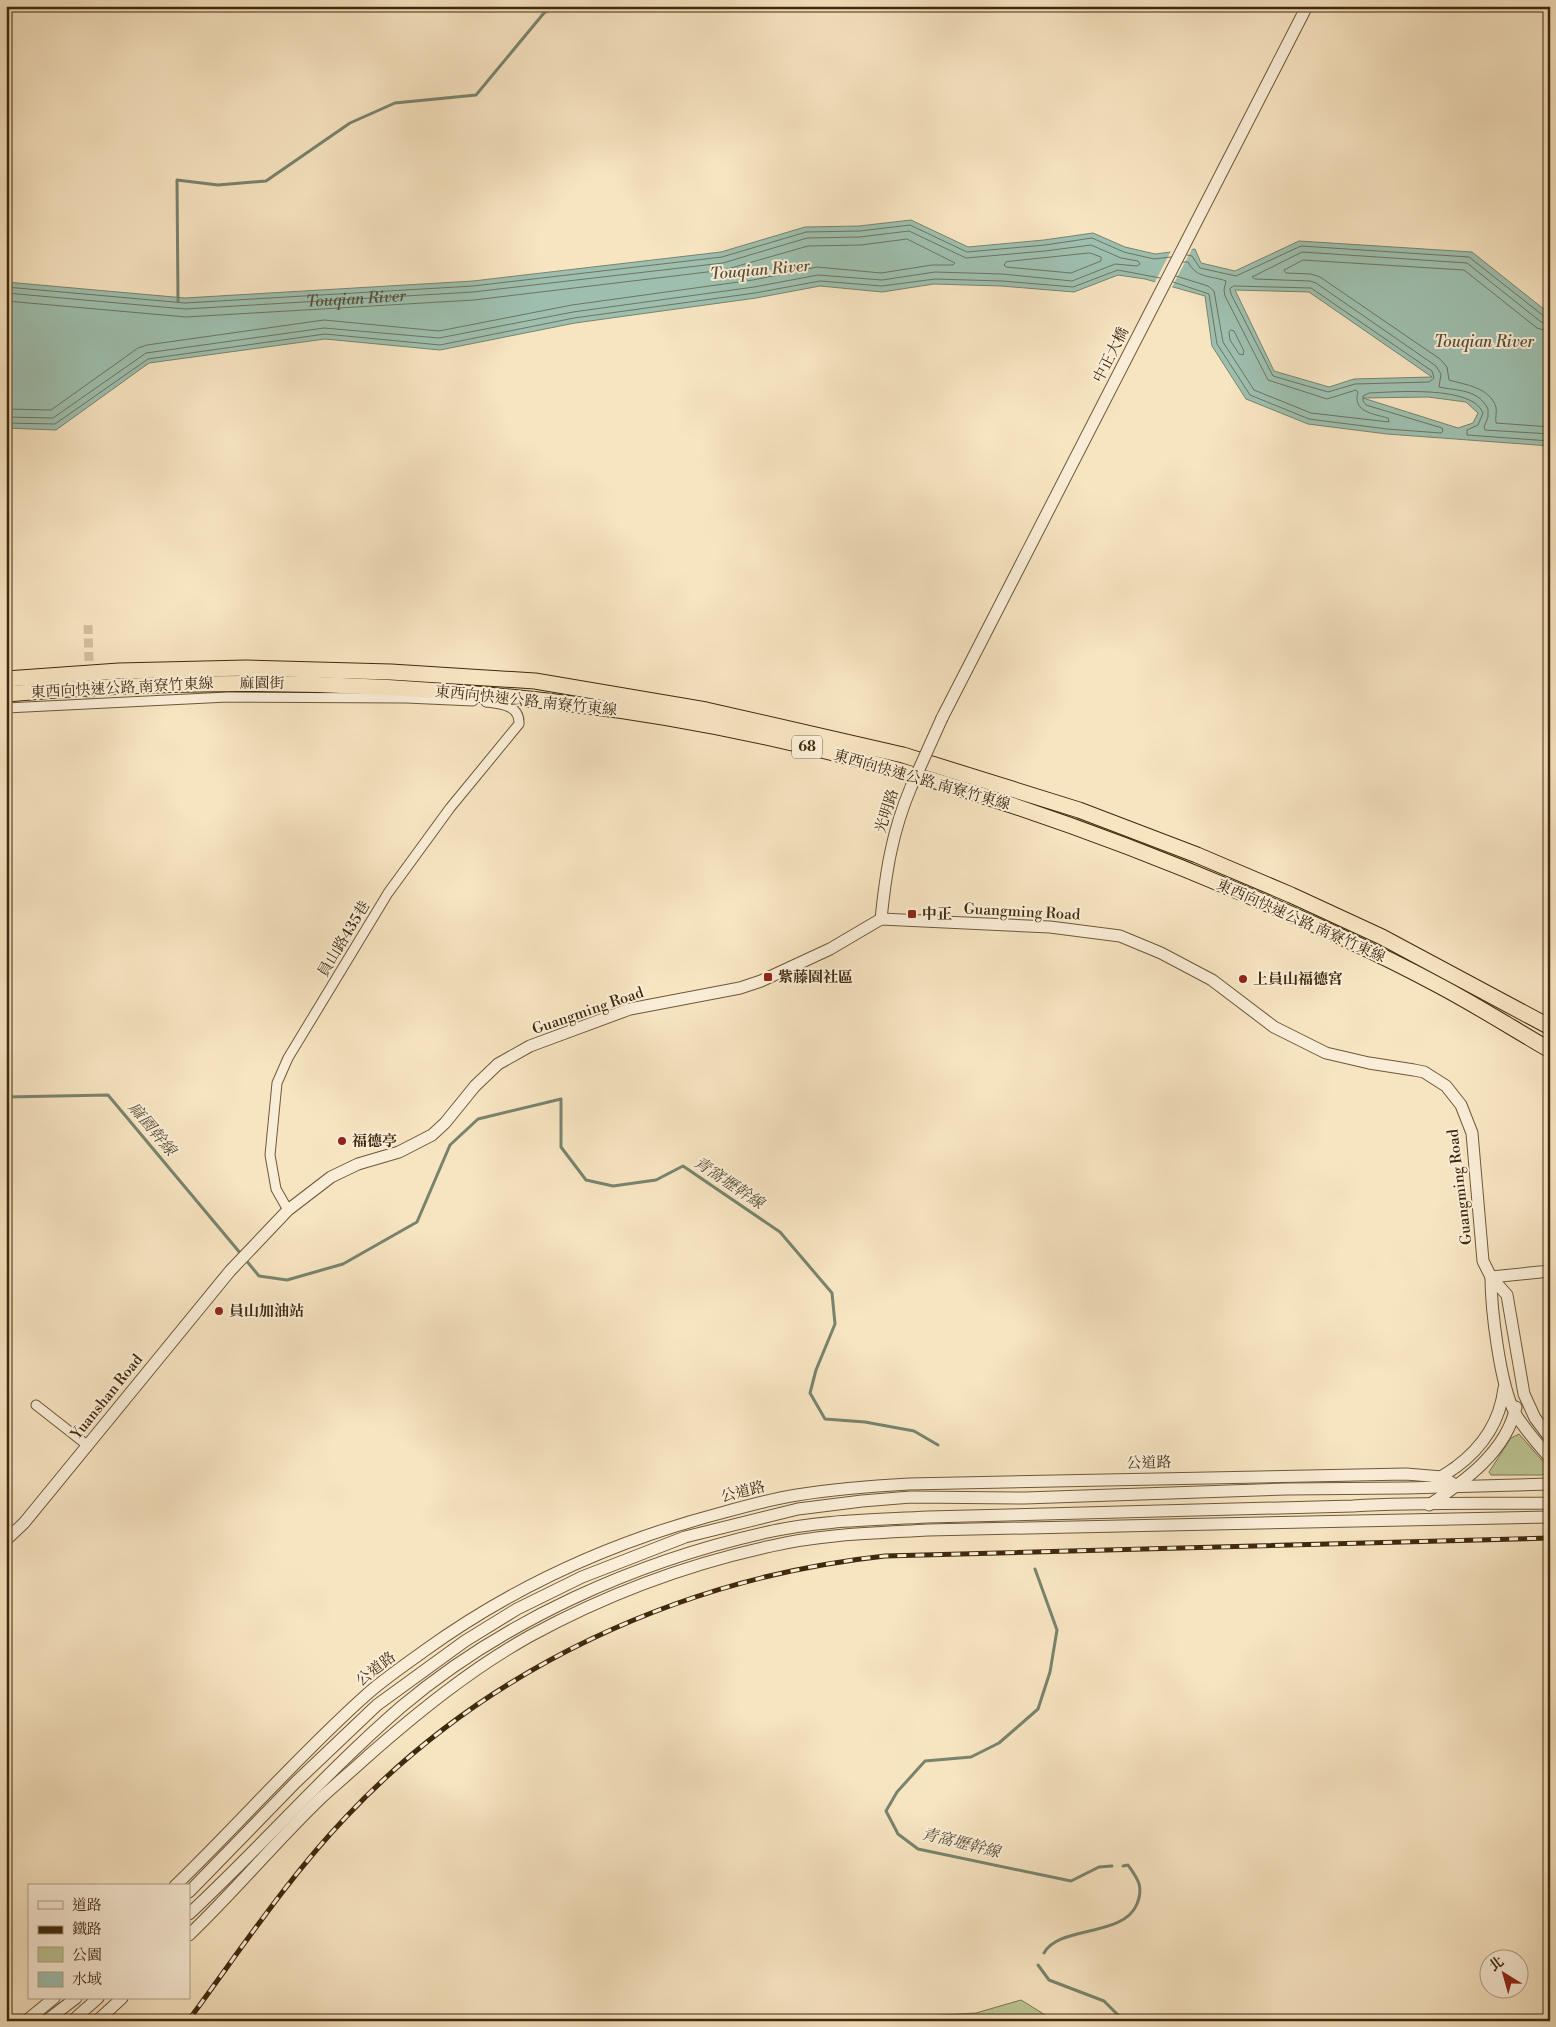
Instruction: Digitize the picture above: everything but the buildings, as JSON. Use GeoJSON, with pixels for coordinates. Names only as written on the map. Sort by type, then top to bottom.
{"type":"FeatureCollection","features":[{"type":"Feature","properties":{"kind":"highway","name":"東西向快速公路 南寮竹東線"},"geometry":{"type":"LineString","coordinates":[[6,679],[119,670],[246,668],[391,672],[535,681],[706,710],[903,756],[1078,810],[1197,855],[1291,895],[1382,937],[1550,1027]]}},
{"type":"Feature","properties":{"kind":"highway","name":"東西向快速公路 南寮竹東線"},"geometry":{"type":"LineString","coordinates":[[6,694],[154,684],[256,682],[482,695],[574,704],[731,730],[941,782],[1073,826],[1169,862],[1324,928],[1437,985],[1550,1050]]}},
{"type":"Feature","properties":{"kind":"street","name":"中正大橋"},"geometry":{"type":"LineString","coordinates":[[942,718],[1307,6]]}},
{"type":"Feature","properties":{"kind":"street","name":"麻園街"},"geometry":{"type":"LineString","coordinates":[[6,708],[228,697],[406,698],[496,703],[508,706],[516,711]]}},
{"type":"Feature","properties":{"kind":"street","name":"員山路435巷"},"geometry":{"type":"LineString","coordinates":[[288,1210],[276,1190],[270,1155],[277,1083],[288,1058],[388,893],[450,808],[519,724],[520,717],[516,711]]}},
{"type":"Feature","properties":{"kind":"street","name":"光明路"},"geometry":{"type":"LineString","coordinates":[[881,919],[886,868],[899,816],[942,718]]}},
{"type":"Feature","properties":{"kind":"street","name":"Guangming Road"},"geometry":{"type":"LineString","coordinates":[[288,1210],[331,1177],[345,1169],[399,1152],[432,1135],[498,1064],[522,1050],[630,1009],[740,988],[762,981],[830,948],[881,919],[1050,927],[1120,936],[1161,953],[1212,980],[1274,1027],[1326,1053],[1368,1063],[1424,1072],[1446,1086],[1461,1105],[1472,1133],[1483,1261],[1491,1277],[1507,1295],[1520,1378],[1529,1406],[1550,1438]]}},
{"type":"Feature","properties":{"kind":"street","name":"Yuanshan Road"},"geometry":{"type":"LineString","coordinates":[[6,1540],[24,1523],[230,1271],[288,1210]]}},
{"type":"Feature","properties":{"kind":"street"},"geometry":{"type":"LineString","coordinates":[[1491,1277],[1550,1271]]}},
{"type":"Feature","properties":{"kind":"street","name":"Guangming Road"},"geometry":{"type":"LineString","coordinates":[[1491,1277],[1491,1298],[1502,1372],[1515,1412],[1550,1458]]}},
{"type":"Feature","properties":{"kind":"street","name":"公道路"},"geometry":{"type":"LineString","coordinates":[[1406,1488],[1442,1477],[1476,1450],[1491,1430],[1502,1405],[1502,1372]]}},
{"type":"Feature","properties":{"kind":"street"},"geometry":{"type":"LineString","coordinates":[[1407,1519],[1457,1486],[1496,1449],[1515,1412],[1520,1378]]}},
{"type":"Feature","properties":{"kind":"street"},"geometry":{"type":"LineString","coordinates":[[36,1406],[87,1445]]}},
{"type":"Feature","properties":{"kind":"street","name":"公道路"},"geometry":{"type":"LineString","coordinates":[[178,1884],[228,1835],[282,1776],[366,1695],[452,1631],[510,1595],[596,1554],[683,1523],[796,1495],[851,1488],[909,1484],[1406,1474],[1442,1477],[1457,1486]]}},
{"type":"Feature","properties":{"kind":"street"},"geometry":{"type":"LineString","coordinates":[[1315,1489],[1316,1475]]}},
{"type":"Feature","properties":{"kind":"street","name":"公道路"},"geometry":{"type":"LineString","coordinates":[[190,1891],[296,1782],[377,1705],[465,1641],[516,1609],[601,1568],[685,1536],[757,1517],[798,1509],[862,1501],[911,1498],[1010,1498],[1550,1484]]}},
{"type":"Feature","properties":{"kind":"street"},"geometry":{"type":"LineString","coordinates":[[190,1913],[326,1776],[402,1707],[474,1653],[521,1624],[589,1590],[698,1551],[768,1532],[812,1525],[928,1517],[1406,1503],[1550,1503]]}},
{"type":"Feature","properties":{"kind":"street"},"geometry":{"type":"LineString","coordinates":[[755,1504],[757,1517]]}},
{"type":"Feature","properties":{"kind":"street"},"geometry":{"type":"LineString","coordinates":[[190,1935],[322,1796],[410,1719],[481,1667],[529,1637],[576,1613],[656,1580],[771,1546],[858,1534],[928,1530],[1550,1517]]}},
{"type":"Feature","properties":{"kind":"street"},"geometry":{"type":"LineString","coordinates":[[27,2020],[52,2000]]}},
{"type":"Feature","properties":{"kind":"street"},"geometry":{"type":"LineString","coordinates":[[46,2021],[73,2000]]}},
{"type":"Feature","properties":{"kind":"street"},"geometry":{"type":"LineString","coordinates":[[72,2021],[96,2000]]}},
{"type":"Feature","properties":{"kind":"street"},"geometry":{"type":"LineString","coordinates":[[97,2021],[120,2000]]}},
{"type":"Feature","properties":{"kind":"green space"},"geometry":{"type":"Polygon","coordinates":[[[1519,1434],[1547,1466],[1548,1471],[1543,1475],[1491,1475],[1489,1472],[1511,1438],[1519,1434]]]}},
{"type":"Feature","properties":{"kind":"green space"},"geometry":{"type":"Polygon","coordinates":[[[1021,2000],[1055,2021],[662,2021],[698,2018],[857,2020],[976,2013],[1021,2000]]]}},
{"type":"Feature","properties":{"kind":"water","name":"Touqian River"},"geometry":{"type":"Polygon","coordinates":[[[911,220],[968,247],[1044,240],[1093,233],[1125,247],[1155,254],[1195,249],[1201,263],[1235,271],[1299,241],[1472,252],[1550,314],[1550,446],[1387,434],[1308,424],[1246,399],[1212,346],[1205,296],[1145,279],[1118,275],[1074,292],[1001,286],[934,284],[882,292],[820,286],[756,298],[575,323],[440,350],[325,339],[149,363],[56,430],[6,428],[6,282],[185,298],[473,281],[721,252],[805,227],[859,226],[911,220]],[[1235,290],[1274,371],[1329,387],[1354,379],[1432,377],[1309,292],[1235,290]],[[1428,397],[1363,398],[1458,428],[1473,423],[1478,413],[1466,402],[1428,397]]]}},
{"type":"Feature","properties":{"kind":"pier"},"geometry":{"type":"Polygon","coordinates":[[[1193,247],[1171,289],[1154,284],[1172,249],[1193,247]]]}},
{"type":"Feature","properties":{"kind":"waterway"},"geometry":{"type":"LineString","coordinates":[[178,301],[177,180],[218,185],[266,181],[350,123],[395,103],[476,95],[544,13],[557,6]]}},
{"type":"Feature","properties":{"kind":"waterway","name":"麻園幹線"},"geometry":{"type":"LineString","coordinates":[[6,1097],[108,1095],[241,1254]]}},
{"type":"Feature","properties":{"kind":"waterway","name":"青窩壢幹線"},"geometry":{"type":"LineString","coordinates":[[245,1259],[259,1276],[287,1280],[343,1264],[417,1222],[450,1145],[478,1119],[561,1099],[561,1147],[586,1180],[613,1186],[656,1180],[683,1166],[780,1232],[832,1293],[835,1324],[816,1370],[810,1393],[825,1419],[865,1422],[914,1431],[938,1445]]}},
{"type":"Feature","properties":{"kind":"waterway","name":"青窩壢幹線"},"geometry":{"type":"LineString","coordinates":[[1035,1569],[1057,1630],[1050,1672],[1038,1709],[999,1743],[971,1757],[925,1761],[897,1792],[886,1811],[898,1834],[918,1849],[1071,1881],[1099,1867],[1112,1866]]}},
{"type":"Feature","properties":{"kind":"waterway","name":"青窩壢幹線"},"geometry":{"type":"LineString","coordinates":[[1044,1953],[1052,1944],[1063,1938],[1105,1927],[1119,1922],[1130,1915],[1137,1904],[1140,1888],[1137,1879],[1128,1865],[1123,1866]]}},
{"type":"Feature","properties":{"kind":"waterway","name":"青窩壢幹線"},"geometry":{"type":"LineString","coordinates":[[1038,1965],[1049,1980],[1104,2001],[1124,2021]]}},
{"type":"Feature","properties":{"kind":"tunnel"},"geometry":{"type":"LineString","coordinates":[[88,625],[90,703]]}},
{"type":"Feature","properties":{"kind":"railway"},"geometry":{"type":"LineString","coordinates":[[188,2021],[264,1916],[304,1865],[346,1817],[401,1764],[461,1716],[525,1674],[592,1638],[662,1609],[735,1585],[809,1567],[885,1556],[1550,1538]]}},
{"type":"Feature","properties":{"kind":"place","name":"中正"},"geometry":{"type":"Point","coordinates":[912,914]}},
{"type":"Feature","properties":{"kind":"place","name":"紫藤園社區"},"geometry":{"type":"Point","coordinates":[768,977]}},
{"type":"Feature","properties":{"kind":"place","name":"上員山福德宮"},"geometry":{"type":"Point","coordinates":[1243,979]}},
{"type":"Feature","properties":{"kind":"place","name":"福德亭"},"geometry":{"type":"Point","coordinates":[342,1141]}},
{"type":"Feature","properties":{"kind":"place","name":"員山加油站"},"geometry":{"type":"Point","coordinates":[219,1311]}}]}
